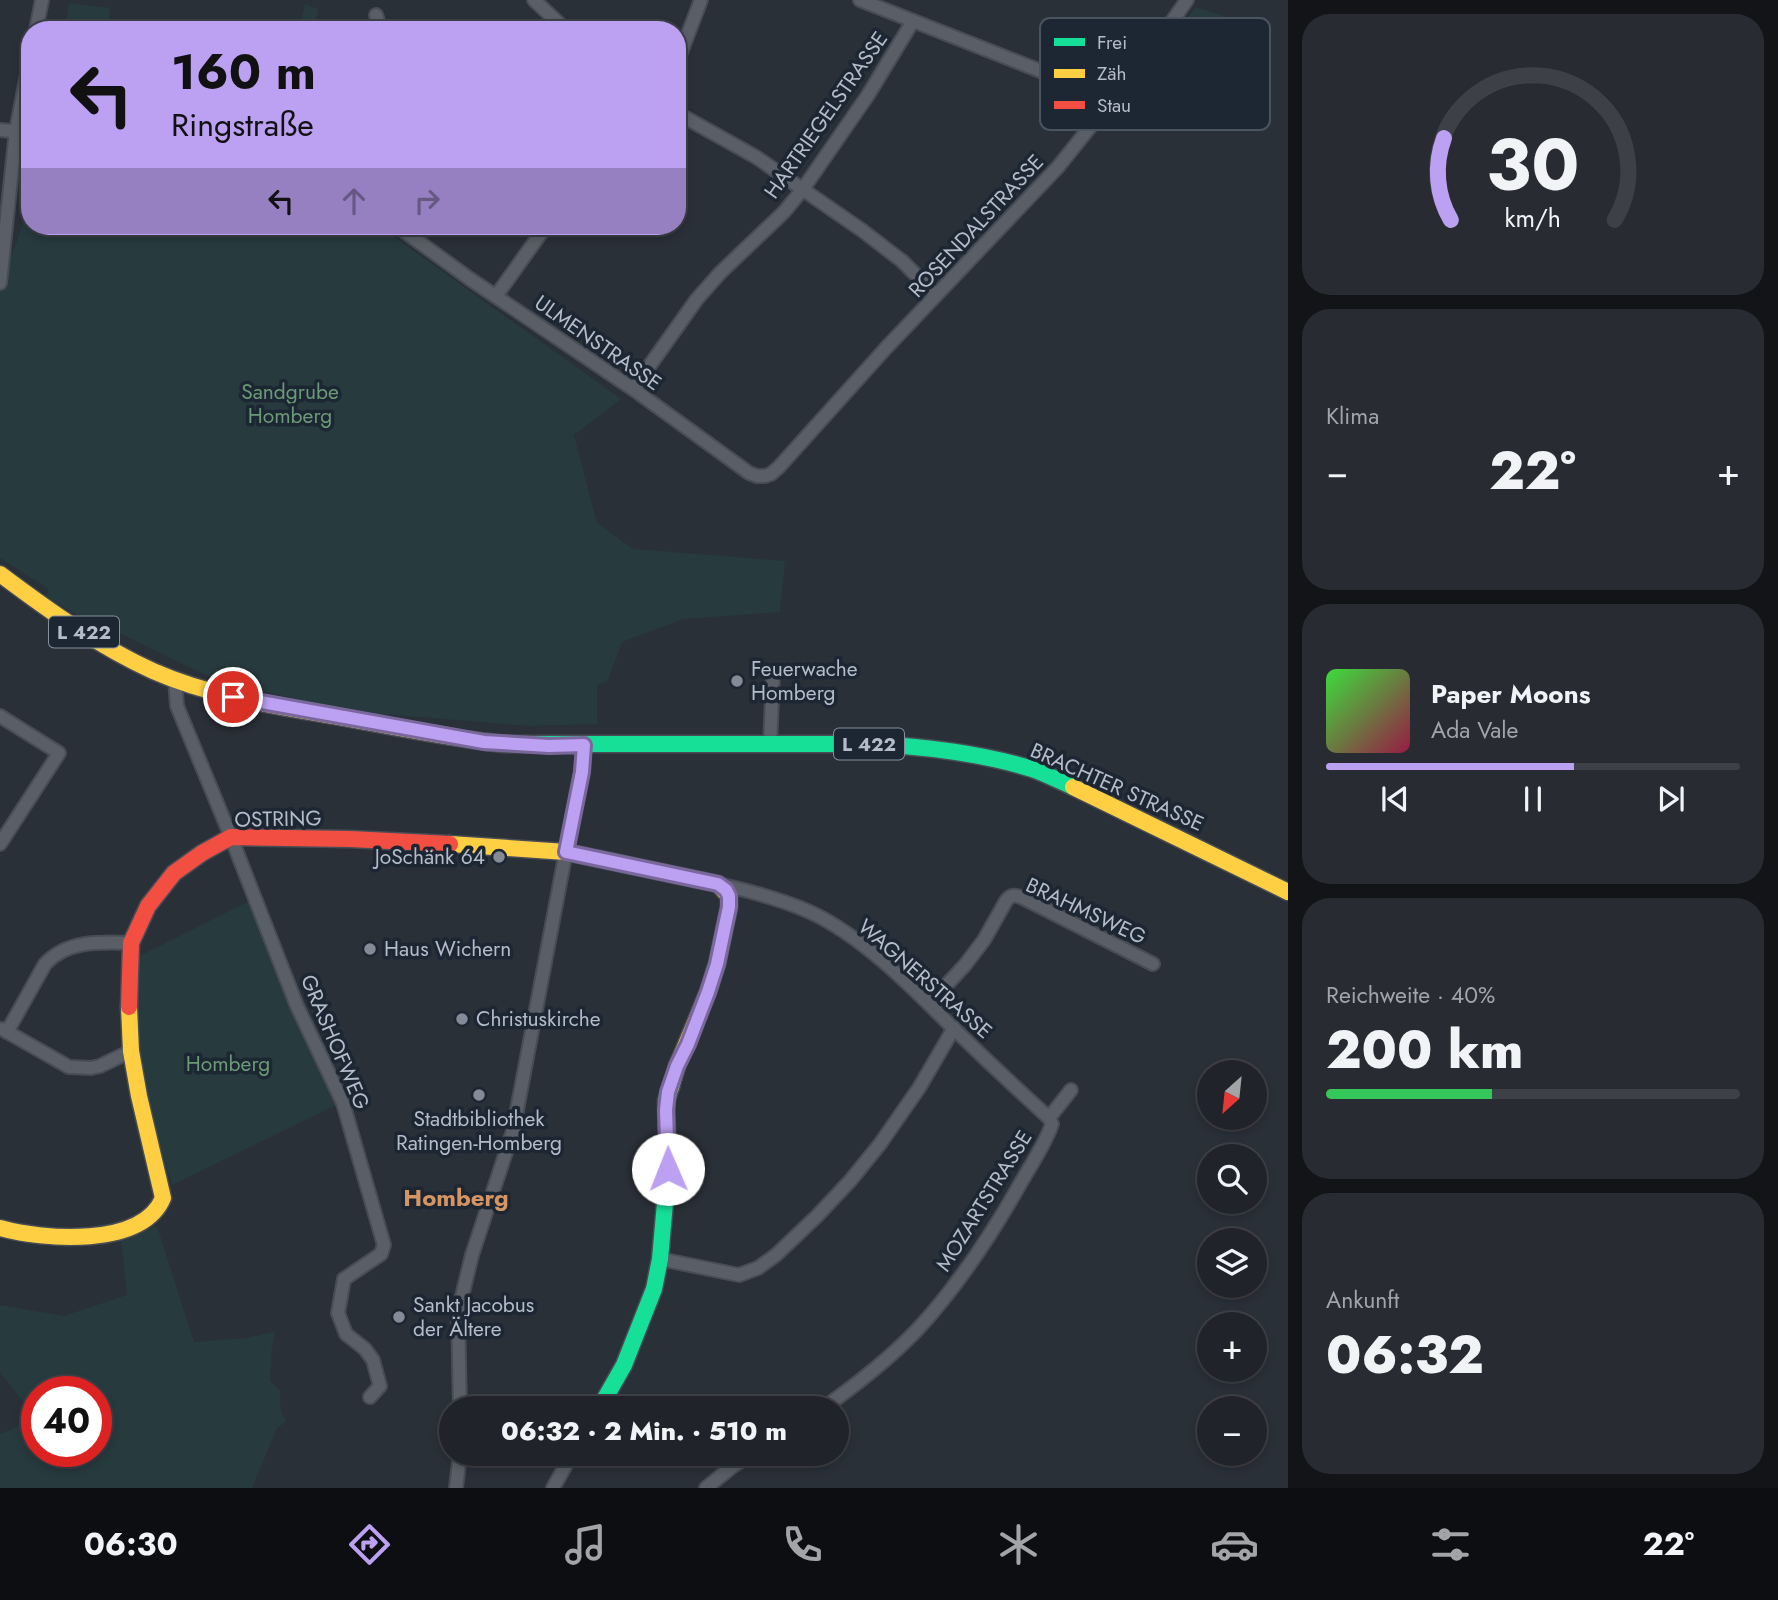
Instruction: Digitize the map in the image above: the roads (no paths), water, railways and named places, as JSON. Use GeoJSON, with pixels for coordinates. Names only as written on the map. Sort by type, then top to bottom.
{"type":"FeatureCollection","features":[{"type":"Feature","properties":{"kind":"street"},"geometry":{"type":"LineString","coordinates":[[38,21],[42,0]]}},
{"type":"Feature","properties":{"kind":"street"},"geometry":{"type":"LineString","coordinates":[[534,0],[556,21]]}},
{"type":"Feature","properties":{"kind":"street"},"geometry":{"type":"LineString","coordinates":[[686,40],[702,0]]}},
{"type":"Feature","properties":{"kind":"street"},"geometry":{"type":"LineString","coordinates":[[860,0],[1040,71]]}},
{"type":"Feature","properties":{"kind":"street","name":"ROSENDALSTRASSE"},"geometry":{"type":"LineString","coordinates":[[1174,18],[1187,0]]}},
{"type":"Feature","properties":{"kind":"street"},"geometry":{"type":"LineString","coordinates":[[376,15],[378,21]]}},
{"type":"Feature","properties":{"kind":"street","name":"HARTRIEGELSTRASSE"},"geometry":{"type":"LineString","coordinates":[[633,389],[697,299],[803,190],[868,95],[914,21]]}},
{"type":"Feature","properties":{"kind":"street"},"geometry":{"type":"LineString","coordinates":[[686,118],[749,153],[863,231],[902,261],[936,295]]}},
{"type":"Feature","properties":{"kind":"street"},"geometry":{"type":"LineString","coordinates":[[0,130],[21,132]]}},
{"type":"Feature","properties":{"kind":"street","name":"ROSENDALSTRASSE"},"geometry":{"type":"LineString","coordinates":[[779,467],[936,295],[1058,167],[1087,130]]}},
{"type":"Feature","properties":{"kind":"street"},"geometry":{"type":"LineString","coordinates":[[0,283],[21,145]]}},
{"type":"Feature","properties":{"kind":"street","name":"ULMENSTRASSE"},"geometry":{"type":"LineString","coordinates":[[409,235],[633,389],[749,473],[765,476],[779,467]]}},
{"type":"Feature","properties":{"kind":"street"},"geometry":{"type":"LineString","coordinates":[[496,296],[540,235]]}},
{"type":"Feature","properties":{"kind":"street","name":"L 422"},"geometry":{"type":"LineString","coordinates":[[0,574],[25,593],[139,664],[175,679],[233,697],[451,737],[504,744],[584,745]]}},
{"type":"Feature","properties":{"kind":"street"},"geometry":{"type":"LineString","coordinates":[[770,745],[773,676]]}},
{"type":"Feature","properties":{"kind":"street","name":"GRASHOFWEG"},"geometry":{"type":"LineString","coordinates":[[175,679],[177,706],[298,1006],[343,1103],[384,1245],[381,1254],[344,1279],[338,1312],[346,1334],[365,1349],[373,1360],[380,1386],[370,1397]]}},
{"type":"Feature","properties":{"kind":"street"},"geometry":{"type":"LineString","coordinates":[[0,716],[58,753],[0,844]]}},
{"type":"Feature","properties":{"kind":"street","name":"BRACHTER STRASSE"},"geometry":{"type":"LineString","coordinates":[[584,745],[875,744],[956,751],[1010,763],[1072,785],[1288,892]]}},
{"type":"Feature","properties":{"kind":"street"},"geometry":{"type":"LineString","coordinates":[[460,1396],[458,1313],[472,1255],[513,1131],[582,772],[584,745]]}},
{"type":"Feature","properties":{"kind":"street","name":"OSTRING"},"geometry":{"type":"LineString","coordinates":[[0,1228],[66,1238],[94,1235],[132,1226],[158,1210],[163,1198],[131,1051],[131,943],[148,906],[174,873],[231,837],[350,839],[566,852],[718,884]]}},
{"type":"Feature","properties":{"kind":"street"},"geometry":{"type":"LineString","coordinates":[[606,1396],[624,1365],[654,1289],[660,1259],[668,1169],[666,1101],[717,964],[729,907],[729,896],[718,884]]}},
{"type":"Feature","properties":{"kind":"street","name":"WAGNERSTRASSE"},"geometry":{"type":"LineString","coordinates":[[718,884],[748,890],[813,913],[864,946],[1051,1121]]}},
{"type":"Feature","properties":{"kind":"street","name":"BRAHMSWEG"},"geometry":{"type":"LineString","coordinates":[[929,1004],[965,965],[984,940],[1006,901],[1013,895],[1153,964]]}},
{"type":"Feature","properties":{"kind":"street"},"geometry":{"type":"LineString","coordinates":[[131,943],[85,944],[61,950],[45,964],[3,1030],[69,1067],[100,1066],[131,1051]]}},
{"type":"Feature","properties":{"kind":"street"},"geometry":{"type":"LineString","coordinates":[[660,1259],[739,1275],[758,1268],[776,1255],[850,1181],[872,1153],[919,1088],[954,1028]]}},
{"type":"Feature","properties":{"kind":"street"},"geometry":{"type":"LineString","coordinates":[[1051,1121],[1071,1090]]}},
{"type":"Feature","properties":{"kind":"street","name":"MOZARTSTRASSE"},"geometry":{"type":"LineString","coordinates":[[839,1396],[879,1365],[916,1331],[949,1293],[989,1237],[1024,1178],[1050,1131],[1051,1121]]}},
{"type":"Feature","properties":{"kind":"street"},"geometry":{"type":"LineString","coordinates":[[456,1488],[459,1466]]}},
{"type":"Feature","properties":{"kind":"street"},"geometry":{"type":"LineString","coordinates":[[552,1488],[565,1466]]}},
{"type":"Feature","properties":{"kind":"street"},"geometry":{"type":"LineString","coordinates":[[706,1488],[733,1466]]}},
{"type":"Feature","properties":{"kind":"place","name":"Feuerwache Homberg"},"geometry":{"type":"Point","coordinates":[737,681]}},
{"type":"Feature","properties":{"kind":"place","name":"JoSchänk 64"},"geometry":{"type":"Point","coordinates":[499,857]}},
{"type":"Feature","properties":{"kind":"place","name":"Haus Wichern"},"geometry":{"type":"Point","coordinates":[370,949]}},
{"type":"Feature","properties":{"kind":"place","name":"Christuskirche"},"geometry":{"type":"Point","coordinates":[462,1019]}},
{"type":"Feature","properties":{"kind":"place","name":"Stadtbibliothek Ratingen-Homberg"},"geometry":{"type":"Point","coordinates":[479,1095]}},
{"type":"Feature","properties":{"kind":"place","name":"Sankt Jacobus der Ältere"},"geometry":{"type":"Point","coordinates":[399,1317]}},
{"type":"Feature","properties":{"kind":"district","name":"Homberg"},"geometry":{"type":"Point","coordinates":[456,1197]}},
{"type":"Feature","properties":{"kind":"park label","name":"Sandgrube Homberg"},"geometry":{"type":"Point","coordinates":[290,404]}}]}
